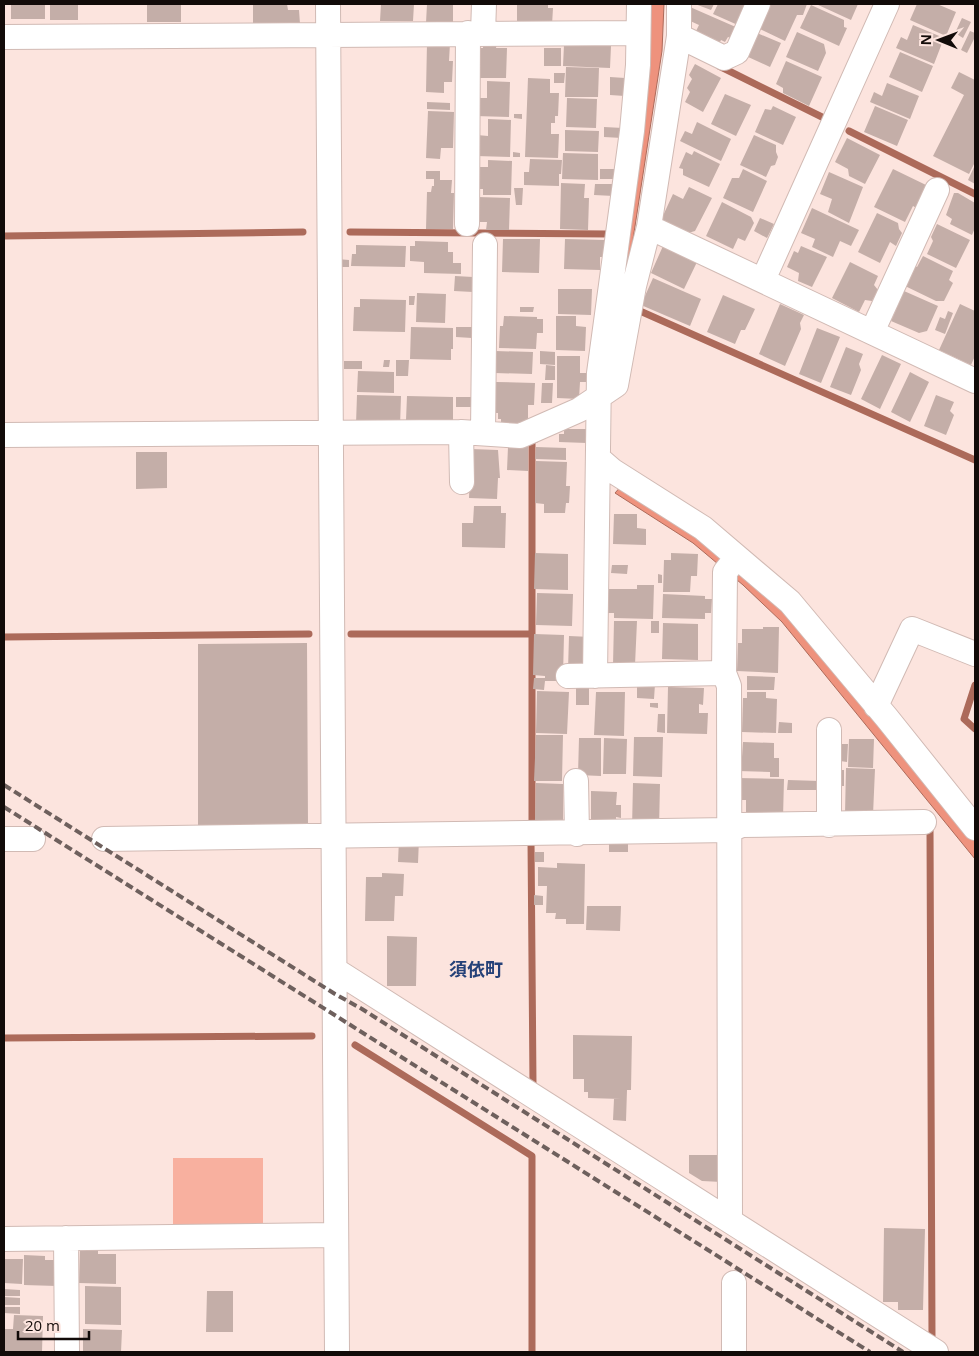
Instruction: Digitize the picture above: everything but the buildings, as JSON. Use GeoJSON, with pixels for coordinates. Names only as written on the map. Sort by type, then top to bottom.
{"type":"FeatureCollection","features":[{"type":"Feature","properties":{"kind":"street"},"geometry":{"type":"LineString","coordinates":[[328,4],[337,1352]]}},
{"type":"Feature","properties":{"kind":"street"},"geometry":{"type":"LineString","coordinates":[[467,224],[457,164],[475,33],[484,4]]}},
{"type":"Feature","properties":{"kind":"street"},"geometry":{"type":"LineString","coordinates":[[595,676],[599,373],[632,131],[638,65],[639,4]]}},
{"type":"Feature","properties":{"kind":"street"},"geometry":{"type":"LineString","coordinates":[[4,435],[472,432],[520,436],[579,410],[616,385],[634,286],[650,227],[679,36],[680,4]]}},
{"type":"Feature","properties":{"kind":"street"},"geometry":{"type":"LineString","coordinates":[[679,36],[724,58],[737,52],[758,4]]}},
{"type":"Feature","properties":{"kind":"street"},"geometry":{"type":"LineString","coordinates":[[763,280],[887,4]]}},
{"type":"Feature","properties":{"kind":"street"},"geometry":{"type":"LineString","coordinates":[[4,37],[638,33]]}},
{"type":"Feature","properties":{"kind":"street"},"geometry":{"type":"LineString","coordinates":[[872,332],[937,190]]}},
{"type":"Feature","properties":{"kind":"street"},"geometry":{"type":"LineString","coordinates":[[650,227],[975,381]]}},
{"type":"Feature","properties":{"kind":"street"},"geometry":{"type":"LineString","coordinates":[[462,482],[472,432],[484,245]]}},
{"type":"Feature","properties":{"kind":"street"},"geometry":{"type":"LineString","coordinates":[[598,458],[613,471],[703,528],[731,564],[790,602],[975,828]]}},
{"type":"Feature","properties":{"kind":"street"},"geometry":{"type":"LineString","coordinates":[[730,1222],[729,686],[724,672],[731,564]]}},
{"type":"Feature","properties":{"kind":"street"},"geometry":{"type":"LineString","coordinates":[[876,706],[912,629],[975,654]]}},
{"type":"Feature","properties":{"kind":"street"},"geometry":{"type":"LineString","coordinates":[[568,676],[724,672]]}},
{"type":"Feature","properties":{"kind":"street"},"geometry":{"type":"LineString","coordinates":[[829,824],[830,730]]}},
{"type":"Feature","properties":{"kind":"street"},"geometry":{"type":"LineString","coordinates":[[576,781],[577,834]]}},
{"type":"Feature","properties":{"kind":"street"},"geometry":{"type":"LineString","coordinates":[[104,839],[577,834],[730,830],[742,825],[924,822]]}},
{"type":"Feature","properties":{"kind":"street"},"geometry":{"type":"LineString","coordinates":[[4,839],[33,839]]}},
{"type":"Feature","properties":{"kind":"street"},"geometry":{"type":"LineString","coordinates":[[335,970],[936,1352]]}},
{"type":"Feature","properties":{"kind":"street"},"geometry":{"type":"LineString","coordinates":[[4,1239],[335,1235]]}},
{"type":"Feature","properties":{"kind":"street"},"geometry":{"type":"LineString","coordinates":[[66,1238],[67,1352]]}},
{"type":"Feature","properties":{"kind":"street"},"geometry":{"type":"LineString","coordinates":[[734,1283],[734,1352]]}},
{"type":"Feature","properties":{"kind":"shaded area"},"geometry":{"type":"Polygon","coordinates":[[[650,4],[664,4],[662,51],[623,304],[622,278],[650,4]]]}},
{"type":"Feature","properties":{"kind":"shaded area"},"geometry":{"type":"Polygon","coordinates":[[[623,484],[697,534],[788,610],[870,707],[975,840],[975,859],[782,622],[743,585],[693,543],[615,493],[623,484]]]}},
{"type":"Feature","properties":{"kind":"shaded area"},"geometry":{"type":"Polygon","coordinates":[[[173,1158],[263,1158],[263,1227],[173,1226],[173,1158]]]}},
{"type":"Feature","properties":{"kind":"waterway"},"geometry":{"type":"LineString","coordinates":[[719,66],[824,118]]}},
{"type":"Feature","properties":{"kind":"waterway"},"geometry":{"type":"LineString","coordinates":[[849,131],[975,194]]}},
{"type":"Feature","properties":{"kind":"waterway"},"geometry":{"type":"LineString","coordinates":[[4,236],[303,232]]}},
{"type":"Feature","properties":{"kind":"waterway"},"geometry":{"type":"LineString","coordinates":[[350,232],[609,234]]}},
{"type":"Feature","properties":{"kind":"waterway"},"geometry":{"type":"LineString","coordinates":[[640,311],[975,460]]}},
{"type":"Feature","properties":{"kind":"waterway"},"geometry":{"type":"LineString","coordinates":[[532,828],[532,441],[536,439]]}},
{"type":"Feature","properties":{"kind":"waterway"},"geometry":{"type":"LineString","coordinates":[[4,637],[309,634]]}},
{"type":"Feature","properties":{"kind":"waterway"},"geometry":{"type":"LineString","coordinates":[[351,634],[532,634]]}},
{"type":"Feature","properties":{"kind":"waterway"},"geometry":{"type":"LineString","coordinates":[[975,685],[964,719],[975,729]]}},
{"type":"Feature","properties":{"kind":"waterway"},"geometry":{"type":"LineString","coordinates":[[930,828],[932,1336]]}},
{"type":"Feature","properties":{"kind":"waterway"},"geometry":{"type":"LineString","coordinates":[[531,840],[533,1084]]}},
{"type":"Feature","properties":{"kind":"waterway"},"geometry":{"type":"LineString","coordinates":[[4,1038],[312,1036]]}},
{"type":"Feature","properties":{"kind":"waterway"},"geometry":{"type":"LineString","coordinates":[[355,1045],[532,1156],[532,1352]]}},
{"type":"Feature","properties":{"kind":"railway"},"geometry":{"type":"LineString","coordinates":[[4,785],[335,994],[362,1009],[903,1352]]}},
{"type":"Feature","properties":{"kind":"railway"},"geometry":{"type":"LineString","coordinates":[[4,807],[870,1352]]}},
{"type":"Feature","properties":{"kind":"district","name":"須依町"},"geometry":{"type":"Point","coordinates":[476,969]}}]}
